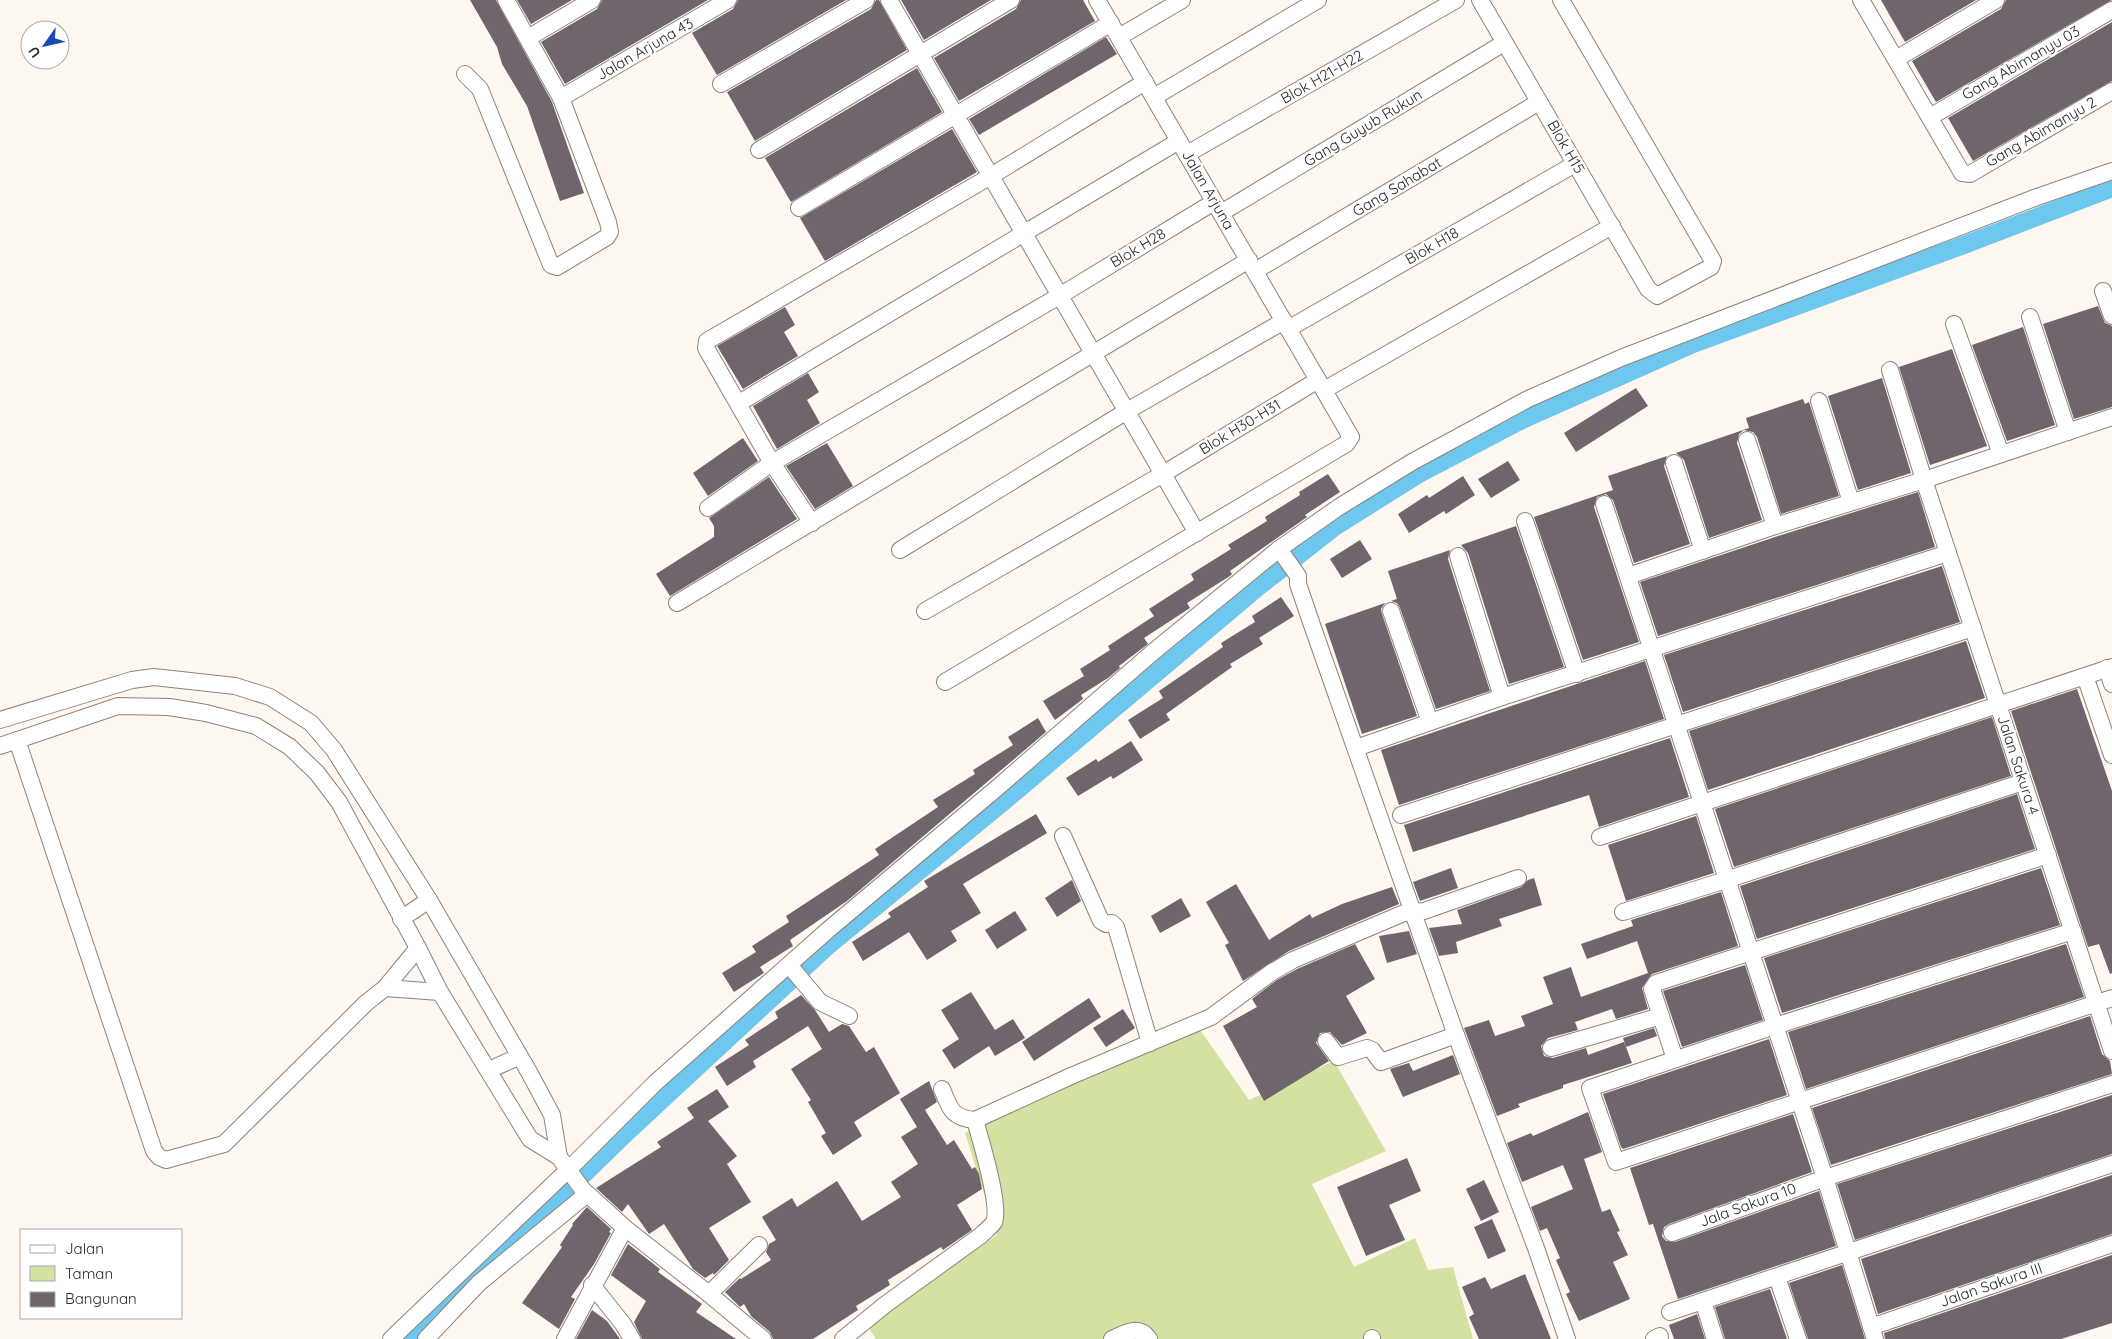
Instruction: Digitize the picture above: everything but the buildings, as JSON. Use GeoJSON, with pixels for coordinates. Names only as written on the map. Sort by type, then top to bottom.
{"type":"FeatureCollection","features":[{"type":"Feature","properties":{"kind":"street"},"geometry":{"type":"LineString","coordinates":[[465,74],[480,89],[551,265],[554,267],[607,237],[610,232],[608,222],[562,98],[506,0]]}},
{"type":"Feature","properties":{"kind":"street"},"geometry":{"type":"LineString","coordinates":[[528,38],[592,0]]}},
{"type":"Feature","properties":{"kind":"street","name":"Jalan Arjuna 43"},"geometry":{"type":"LineString","coordinates":[[562,98],[728,0]]}},
{"type":"Feature","properties":{"kind":"street"},"geometry":{"type":"LineString","coordinates":[[721,84],[866,0]]}},
{"type":"Feature","properties":{"kind":"street"},"geometry":{"type":"LineString","coordinates":[[889,0],[1094,352],[1196,533],[946,682]]}},
{"type":"Feature","properties":{"kind":"street"},"geometry":{"type":"LineString","coordinates":[[759,150],[920,52],[1011,0]]}},
{"type":"Feature","properties":{"kind":"street","name":"Jalan Arjuna"},"geometry":{"type":"LineString","coordinates":[[1097,0],[1351,437],[1350,441],[1196,533]]}},
{"type":"Feature","properties":{"kind":"street"},"geometry":{"type":"LineString","coordinates":[[799,208],[957,115],[1115,30],[1182,0]]}},
{"type":"Feature","properties":{"kind":"street"},"geometry":{"type":"LineString","coordinates":[[1154,98],[1318,0]]}},
{"type":"Feature","properties":{"kind":"street","name":"Blok H21-H22"},"geometry":{"type":"LineString","coordinates":[[739,403],[1024,234],[1456,0]]}},
{"type":"Feature","properties":{"kind":"street","name":"Blok H15"},"geometry":{"type":"LineString","coordinates":[[1480,0],[1652,294],[1657,296],[1711,267],[1712,261],[1560,0]]}},
{"type":"Feature","properties":{"kind":"street"},"geometry":{"type":"LineString","coordinates":[[1861,0],[1930,117]]}},
{"type":"Feature","properties":{"kind":"street"},"geometry":{"type":"LineString","coordinates":[[1896,59],[1996,0]]}},
{"type":"Feature","properties":{"kind":"street","name":"Gang Abimanyu 03"},"geometry":{"type":"LineString","coordinates":[[1930,117],[2112,10]]}},
{"type":"Feature","properties":{"kind":"street","name":"Gang Guyub Rukun"},"geometry":{"type":"LineString","coordinates":[[1218,207],[1504,43]]}},
{"type":"Feature","properties":{"kind":"street"},"geometry":{"type":"LineString","coordinates":[[812,523],[772,463],[706,348],[707,341],[991,176],[1145,82]]}},
{"type":"Feature","properties":{"kind":"street","name":"Gang Abimanyu 2"},"geometry":{"type":"LineString","coordinates":[[1930,117],[1956,166],[1962,173],[1970,174],[2112,91]]}},
{"type":"Feature","properties":{"kind":"street","name":"Gang Sahabat"},"geometry":{"type":"LineString","coordinates":[[677,603],[1094,352],[1252,266],[1540,102]]}},
{"type":"Feature","properties":{"kind":"street","name":"Blok H18"},"geometry":{"type":"LineString","coordinates":[[900,550],[1127,411],[1575,164]]}},
{"type":"Feature","properties":{"kind":"street"},"geometry":{"type":"LineString","coordinates":[[391,1339],[654,1084],[1152,652],[1339,507],[1404,467],[1528,399],[1621,358],[2037,197],[2112,171]]}},
{"type":"Feature","properties":{"kind":"street","name":"Blok H28"},"geometry":{"type":"LineString","coordinates":[[708,508],[772,463],[1061,295],[1218,207]]}},
{"type":"Feature","properties":{"kind":"street","name":"Blok H30-H31"},"geometry":{"type":"LineString","coordinates":[[925,611],[1321,385],[1612,226]]}},
{"type":"Feature","properties":{"kind":"street"},"geometry":{"type":"LineString","coordinates":[[2103,290],[2112,316]]}},
{"type":"Feature","properties":{"kind":"street"},"geometry":{"type":"LineString","coordinates":[[2030,317],[2068,432]]}},
{"type":"Feature","properties":{"kind":"street"},"geometry":{"type":"LineString","coordinates":[[1954,324],[2001,454]]}},
{"type":"Feature","properties":{"kind":"street","name":"Jalan Sakura 4"},"geometry":{"type":"LineString","coordinates":[[1890,370],[1972,628],[2112,1051]]}},
{"type":"Feature","properties":{"kind":"street"},"geometry":{"type":"LineString","coordinates":[[1819,401],[1851,502]]}},
{"type":"Feature","properties":{"kind":"street"},"geometry":{"type":"LineString","coordinates":[[1628,576],[1775,526],[1924,480],[2112,417]]}},
{"type":"Feature","properties":{"kind":"street"},"geometry":{"type":"LineString","coordinates":[[1747,440],[1775,526]]}},
{"type":"Feature","properties":{"kind":"street"},"geometry":{"type":"LineString","coordinates":[[1674,462],[1704,551]]}},
{"type":"Feature","properties":{"kind":"street"},"geometry":{"type":"LineString","coordinates":[[1604,504],[1775,1026],[1873,1333]]}},
{"type":"Feature","properties":{"kind":"street"},"geometry":{"type":"LineString","coordinates":[[1525,521],[1577,674]]}},
{"type":"Feature","properties":{"kind":"street"},"geometry":{"type":"LineString","coordinates":[[1282,553],[1298,576],[1312,625],[1456,1035],[1514,1185],[1567,1339]]}},
{"type":"Feature","properties":{"kind":"street"},"geometry":{"type":"LineString","coordinates":[[1356,748],[1502,697],[1651,651],[1948,553]]}},
{"type":"Feature","properties":{"kind":"street"},"geometry":{"type":"LineString","coordinates":[[1458,556],[1502,697]]}},
{"type":"Feature","properties":{"kind":"street"},"geometry":{"type":"LineString","coordinates":[[1391,611],[1430,722]]}},
{"type":"Feature","properties":{"kind":"street"},"geometry":{"type":"LineString","coordinates":[[1401,815],[1972,628]]}},
{"type":"Feature","properties":{"kind":"street"},"geometry":{"type":"LineString","coordinates":[[1600,837],[2109,668],[2112,684]]}},
{"type":"Feature","properties":{"kind":"street"},"geometry":{"type":"LineString","coordinates":[[2085,676],[2112,755]]}},
{"type":"Feature","properties":{"kind":"street"},"geometry":{"type":"LineString","coordinates":[[0,720],[132,680],[154,677],[235,686],[270,697],[311,723],[334,750],[429,900],[552,1115],[566,1168]]}},
{"type":"Feature","properties":{"kind":"street"},"geometry":{"type":"LineString","coordinates":[[0,746],[118,706],[169,708],[206,713],[256,726],[290,747],[316,773],[338,802],[440,992],[489,1070],[507,1105],[530,1139],[566,1168],[585,1192],[625,1228],[710,1294],[763,1339]]}},
{"type":"Feature","properties":{"kind":"street"},"geometry":{"type":"LineString","coordinates":[[17,740],[154,1151],[160,1157],[166,1160],[224,1144],[366,1003],[385,988],[418,948]]}},
{"type":"Feature","properties":{"kind":"street"},"geometry":{"type":"LineString","coordinates":[[1623,912],[2023,782]]}},
{"type":"Feature","properties":{"kind":"street"},"geometry":{"type":"LineString","coordinates":[[1063,836],[1101,921],[1106,924],[1112,922],[1116,927],[1150,1043]]}},
{"type":"Feature","properties":{"kind":"street"},"geometry":{"type":"LineString","coordinates":[[1675,1059],[1652,989],[1653,985],[2048,855]]}},
{"type":"Feature","properties":{"kind":"street"},"geometry":{"type":"LineString","coordinates":[[942,1089],[952,1112],[962,1119],[975,1120],[1212,1017],[1272,972],[1294,960],[1404,913],[1424,911],[1518,878]]}},
{"type":"Feature","properties":{"kind":"street"},"geometry":{"type":"LineString","coordinates":[[401,919],[429,900]]}},
{"type":"Feature","properties":{"kind":"street"},"geometry":{"type":"LineString","coordinates":[[2073,932],[1775,1026],[1590,1088],[1616,1162],[2112,998]]}},
{"type":"Feature","properties":{"kind":"street"},"geometry":{"type":"LineString","coordinates":[[791,967],[820,1002],[849,1016]]}},
{"type":"Feature","properties":{"kind":"street"},"geometry":{"type":"LineString","coordinates":[[385,988],[440,992]]}},
{"type":"Feature","properties":{"kind":"street"},"geometry":{"type":"LineString","coordinates":[[1550,1048],[1661,1016]]}},
{"type":"Feature","properties":{"kind":"street"},"geometry":{"type":"LineString","coordinates":[[1326,1042],[1338,1057],[1367,1048],[1372,1050],[1381,1062],[1456,1035]]}},
{"type":"Feature","properties":{"kind":"street"},"geometry":{"type":"LineString","coordinates":[[489,1070],[518,1057]]}},
{"type":"Feature","properties":{"kind":"street","name":"Jala Sakura 10"},"geometry":{"type":"LineString","coordinates":[[1672,1233],[1824,1178],[2112,1084]]}},
{"type":"Feature","properties":{"kind":"street"},"geometry":{"type":"LineString","coordinates":[[843,1339],[886,1304],[980,1236],[994,1222],[996,1211],[994,1193],[975,1120]]}},
{"type":"Feature","properties":{"kind":"street"},"geometry":{"type":"LineString","coordinates":[[1670,1312],[2112,1164]]}},
{"type":"Feature","properties":{"kind":"street"},"geometry":{"type":"LineString","coordinates":[[426,1339],[479,1283],[585,1192]]}},
{"type":"Feature","properties":{"kind":"street"},"geometry":{"type":"LineString","coordinates":[[564,1339],[625,1228]]}},
{"type":"Feature","properties":{"kind":"street","name":"Jalan Sakura III"},"geometry":{"type":"LineString","coordinates":[[1873,1333],[2112,1244]]}},
{"type":"Feature","properties":{"kind":"street"},"geometry":{"type":"LineString","coordinates":[[710,1294],[759,1245]]}},
{"type":"Feature","properties":{"kind":"street"},"geometry":{"type":"LineString","coordinates":[[1777,1277],[1798,1339]]}},
{"type":"Feature","properties":{"kind":"street"},"geometry":{"type":"LineString","coordinates":[[594,1287],[632,1339]]}},
{"type":"Feature","properties":{"kind":"street"},"geometry":{"type":"LineString","coordinates":[[1703,1301],[1715,1339]]}},
{"type":"Feature","properties":{"kind":"street"},"geometry":{"type":"LineString","coordinates":[[1112,1339],[1135,1330],[1143,1332],[1149,1339]]}},
{"type":"Feature","properties":{"kind":"green space"},"geometry":{"type":"Polygon","coordinates":[[[1198,1027],[1249,1100],[1334,1061],[1386,1151],[1312,1184],[1354,1267],[1415,1238],[1428,1270],[1453,1267],[1473,1339],[876,1339],[866,1324],[997,1235],[965,1133],[1198,1027]]]}},
{"type":"Feature","properties":{"kind":"waterway"},"geometry":{"type":"LineString","coordinates":[[406,1339],[447,1298],[542,1215],[621,1138],[829,945],[1002,803],[1257,588],[1336,526],[1419,474],[1520,421],[1693,344],[1964,245],[2112,188]]}}]}
